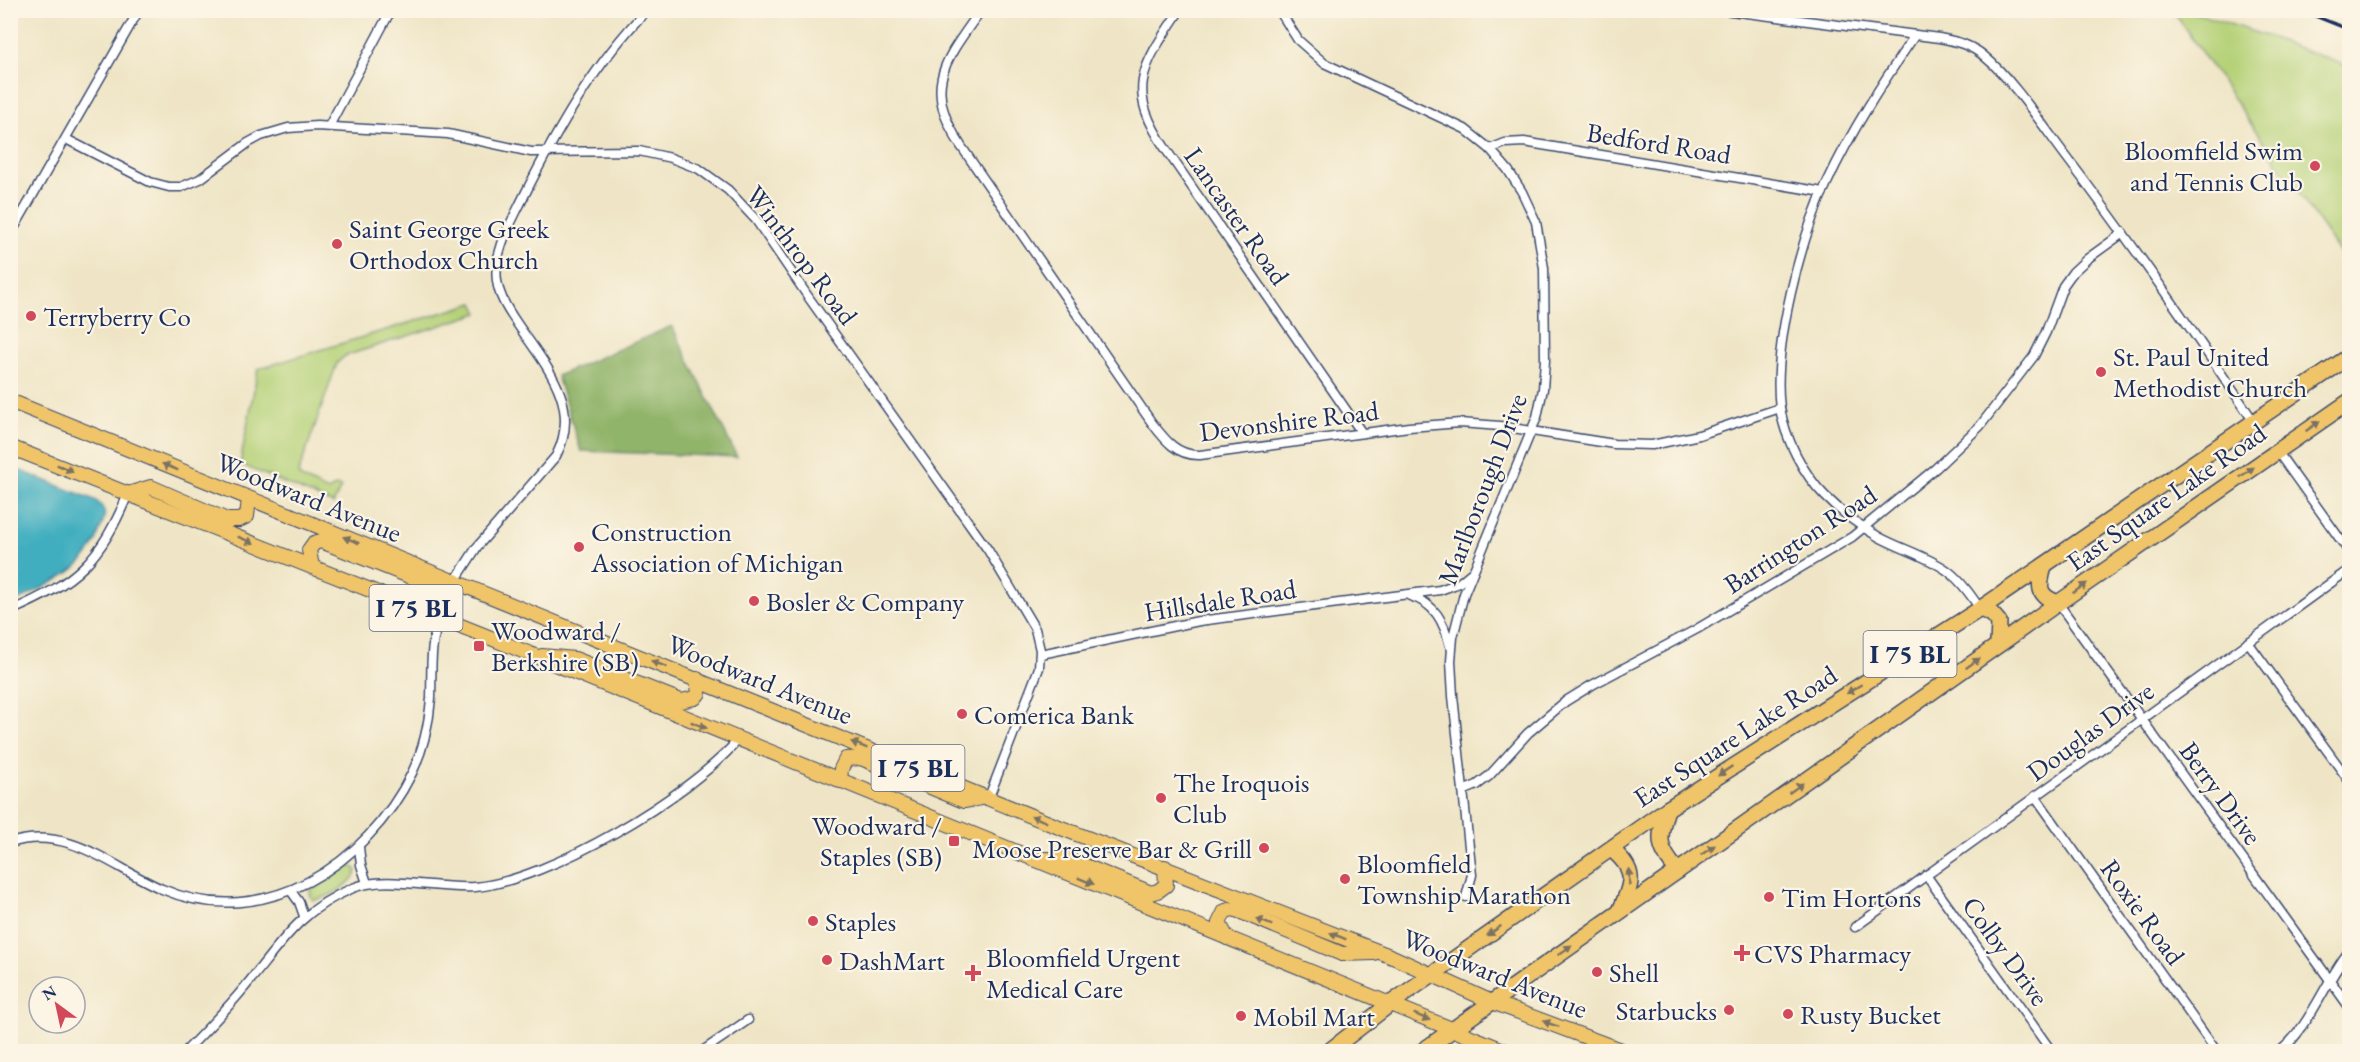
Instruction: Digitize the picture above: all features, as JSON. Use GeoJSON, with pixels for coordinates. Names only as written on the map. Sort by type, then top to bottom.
{"type":"FeatureCollection","features":[{"type":"Feature","properties":{"kind":"highway","name":"East Square Lake Road"},"geometry":{"type":"LineString","coordinates":[[1328,1052],[1430,975],[1667,809],[1980,609],[2349,356]]}},
{"type":"Feature","properties":{"kind":"highway","name":"East Square Lake Road"},"geometry":{"type":"LineString","coordinates":[[1421,1052],[1998,645],[2349,401]]}},
{"type":"Feature","properties":{"kind":"highway"},"geometry":{"type":"LineString","coordinates":[[2044,566],[2040,582],[2041,592],[2045,597],[2058,603]]}},
{"type":"Feature","properties":{"kind":"highway"},"geometry":{"type":"LineString","coordinates":[[1980,609],[1992,614],[1999,622],[1998,645]]}},
{"type":"Feature","properties":{"kind":"highway"},"geometry":{"type":"LineString","coordinates":[[1667,809],[1661,830],[1661,844],[1664,855],[1678,871]]}},
{"type":"Feature","properties":{"kind":"highway"},"geometry":{"type":"LineString","coordinates":[[1611,849],[1622,858],[1630,872],[1630,886],[1620,911]]}},
{"type":"Feature","properties":{"kind":"main road","name":"Woodward Avenue"},"geometry":{"type":"LineString","coordinates":[[10,401],[1046,822],[1166,867],[1379,953],[1492,1002],[1626,1052]]}},
{"type":"Feature","properties":{"kind":"main road","name":"I 75 BL"},"geometry":{"type":"LineString","coordinates":[[10,447],[440,618],[1453,1029]]}},
{"type":"Feature","properties":{"kind":"main road"},"geometry":{"type":"LineString","coordinates":[[128,494],[151,487],[227,520],[235,521],[247,516],[249,499]]}},
{"type":"Feature","properties":{"kind":"main road"},"geometry":{"type":"LineString","coordinates":[[312,567],[308,554],[310,547],[314,543],[323,542],[434,586],[455,581]]}},
{"type":"Feature","properties":{"kind":"main road"},"geometry":{"type":"LineString","coordinates":[[528,655],[575,659],[681,701],[696,698],[699,693],[697,679]]}},
{"type":"Feature","properties":{"kind":"main road"},"geometry":{"type":"LineString","coordinates":[[840,781],[841,769],[846,759],[861,758],[964,801],[989,797]]}},
{"type":"Feature","properties":{"kind":"main road"},"geometry":{"type":"LineString","coordinates":[[1032,859],[1068,859],[1151,893],[1166,885],[1166,867]]}},
{"type":"Feature","properties":{"kind":"main road"},"geometry":{"type":"LineString","coordinates":[[1227,938],[1219,923],[1225,911],[1234,909],[1342,954],[1379,953]]}},
{"type":"Feature","properties":{"kind":"main road"},"geometry":{"type":"LineString","coordinates":[[1453,1029],[1508,1052]]}},
{"type":"Feature","properties":{"kind":"street"},"geometry":{"type":"LineString","coordinates":[[10,235],[139,10]]}},
{"type":"Feature","properties":{"kind":"street"},"geometry":{"type":"LineString","coordinates":[[329,126],[391,10]]}},
{"type":"Feature","properties":{"kind":"street"},"geometry":{"type":"LineString","coordinates":[[455,581],[477,547],[549,466],[565,437],[566,416],[557,388],[503,302],[496,276],[499,257],[508,231],[547,151],[603,62],[646,10]]}},
{"type":"Feature","properties":{"kind":"street","name":"Devonshire Road"},"geometry":{"type":"LineString","coordinates":[[981,10],[951,54],[943,73],[940,96],[947,121],[961,146],[1161,435],[1177,450],[1194,455],[1460,423],[1531,430],[1614,444],[1652,445],[1699,435],[1780,408]]}},
{"type":"Feature","properties":{"kind":"street","name":"Lancaster Road"},"geometry":{"type":"LineString","coordinates":[[1180,10],[1157,48],[1144,77],[1141,95],[1148,119],[1167,151],[1362,433]]}},
{"type":"Feature","properties":{"kind":"street","name":"Marlborough Drive"},"geometry":{"type":"LineString","coordinates":[[1279,10],[1298,40],[1324,63],[1465,129],[1490,149],[1513,177],[1527,200],[1536,222],[1542,253],[1545,370],[1539,408],[1460,608],[1451,651],[1453,696],[1472,875],[1466,897]]}},
{"type":"Feature","properties":{"kind":"street"},"geometry":{"type":"LineString","coordinates":[[1723,10],[1915,35],[1961,43],[1976,50],[1988,60],[2020,97],[2123,233],[2254,422]]}},
{"type":"Feature","properties":{"kind":"street"},"geometry":{"type":"LineString","coordinates":[[1915,35],[1882,84],[1823,192],[1804,246],[1787,312],[1782,350],[1780,408],[1786,431],[1801,463],[1813,482],[1833,503],[1878,536],[1947,570],[1963,585],[1980,609]]}},
{"type":"Feature","properties":{"kind":"street","name":"Winthrop Road"},"geometry":{"type":"LineString","coordinates":[[66,139],[150,182],[175,188],[200,179],[248,143],[268,134],[288,128],[329,126],[448,134],[526,151],[630,150],[659,154],[699,169],[716,180],[756,220],[988,550],[1031,622],[1041,654]]}},
{"type":"Feature","properties":{"kind":"street","name":"Bedford Road"},"geometry":{"type":"LineString","coordinates":[[1490,149],[1505,143],[1524,142],[1823,192]]}},
{"type":"Feature","properties":{"kind":"street","name":"Barrington Road"},"geometry":{"type":"LineString","coordinates":[[1463,791],[1489,776],[1535,726],[1579,693],[1707,623],[1833,549],[1865,527],[1953,454],[1980,426],[2034,356],[2046,332],[2059,294],[2073,272],[2123,233]]}},
{"type":"Feature","properties":{"kind":"street"},"geometry":{"type":"LineString","coordinates":[[2277,451],[2349,553]]}},
{"type":"Feature","properties":{"kind":"street"},"geometry":{"type":"LineString","coordinates":[[10,611],[55,590],[85,568],[106,538],[128,494]]}},
{"type":"Feature","properties":{"kind":"street","name":"Hillsdale Road"},"geometry":{"type":"LineString","coordinates":[[1041,654],[1199,621],[1431,592],[1455,585],[1475,569]]}},
{"type":"Feature","properties":{"kind":"street","name":"Douglas Drive"},"geometry":{"type":"LineString","coordinates":[[1855,927],[2349,569]]}},
{"type":"Feature","properties":{"kind":"street"},"geometry":{"type":"LineString","coordinates":[[1406,595],[1425,602],[1437,614],[1451,651]]}},
{"type":"Feature","properties":{"kind":"street","name":"Berry Drive"},"geometry":{"type":"LineString","coordinates":[[2058,603],[2349,1008]]}},
{"type":"Feature","properties":{"kind":"street"},"geometry":{"type":"LineString","coordinates":[[10,843],[43,838],[68,842],[93,851],[162,890],[198,900],[222,902],[251,900],[291,891],[327,871],[359,847],[384,817],[408,781],[418,760],[426,733],[430,712],[432,640],[440,618]]}},
{"type":"Feature","properties":{"kind":"street"},"geometry":{"type":"LineString","coordinates":[[2248,642],[2349,782]]}},
{"type":"Feature","properties":{"kind":"street"},"geometry":{"type":"LineString","coordinates":[[989,797],[1039,668],[1041,654]]}},
{"type":"Feature","properties":{"kind":"street"},"geometry":{"type":"LineString","coordinates":[[185,1052],[231,1004],[289,931],[304,916],[333,897],[368,883],[475,887],[536,870],[584,850],[622,828],[706,771],[738,740]]}},
{"type":"Feature","properties":{"kind":"street","name":"Roxie Road"},"geometry":{"type":"LineString","coordinates":[[2035,796],[2217,1052]]}},
{"type":"Feature","properties":{"kind":"street"},"geometry":{"type":"LineString","coordinates":[[359,847],[361,866],[368,883]]}},
{"type":"Feature","properties":{"kind":"street","name":"Colby Drive"},"geometry":{"type":"LineString","coordinates":[[1926,875],[2052,1052]]}},
{"type":"Feature","properties":{"kind":"street"},"geometry":{"type":"LineString","coordinates":[[291,891],[299,902],[304,916]]}},
{"type":"Feature","properties":{"kind":"street"},"geometry":{"type":"LineString","coordinates":[[2279,1052],[2299,1032],[2349,950]]}},
{"type":"Feature","properties":{"kind":"street"},"geometry":{"type":"LineString","coordinates":[[701,1052],[748,1020]]}},
{"type":"Feature","properties":{"kind":"green space","name":"Bloomfield Swim and Tennis Club"},"geometry":{"type":"Polygon","coordinates":[[[2173,11],[2190,11],[2275,39],[2349,67],[2349,266],[2173,11]]]}},
{"type":"Feature","properties":{"kind":"green space"},"geometry":{"type":"Polygon","coordinates":[[[474,303],[479,313],[345,356],[337,363],[298,474],[301,478],[328,491],[336,486],[341,487],[333,504],[240,464],[258,369],[474,303]]]}},
{"type":"Feature","properties":{"kind":"green space"},"geometry":{"type":"Polygon","coordinates":[[[672,326],[737,457],[581,451],[557,376],[672,326]]]}},
{"type":"Feature","properties":{"kind":"green space"},"geometry":{"type":"Polygon","coordinates":[[[350,865],[357,870],[351,880],[339,890],[325,897],[313,900],[311,898],[310,890],[350,865]]]}},
{"type":"Feature","properties":{"kind":"water"},"geometry":{"type":"Polygon","coordinates":[[[11,467],[95,500],[103,508],[104,515],[93,547],[74,569],[11,605],[11,467]]]}},
{"type":"Feature","properties":{"kind":"railway"},"geometry":{"type":"LineString","coordinates":[[2300,10],[2350,30]]}},
{"type":"Feature","properties":{"kind":"place","name":"Bloomfield Swim and Tennis Club"},"geometry":{"type":"Point","coordinates":[2315,166]}},
{"type":"Feature","properties":{"kind":"place","name":"Saint George Greek Orthodox Church"},"geometry":{"type":"Point","coordinates":[337,244]}},
{"type":"Feature","properties":{"kind":"place","name":"Terryberry Co"},"geometry":{"type":"Point","coordinates":[31,316]}},
{"type":"Feature","properties":{"kind":"place","name":"St. Paul United Methodist Church"},"geometry":{"type":"Point","coordinates":[2101,372]}},
{"type":"Feature","properties":{"kind":"place","name":"Construction Association of Michigan"},"geometry":{"type":"Point","coordinates":[579,547]}},
{"type":"Feature","properties":{"kind":"place","name":"Bosler & Company"},"geometry":{"type":"Point","coordinates":[754,601]}},
{"type":"Feature","properties":{"kind":"place","name":"Woodward / Berkshire (SB)"},"geometry":{"type":"Point","coordinates":[479,646]}},
{"type":"Feature","properties":{"kind":"place","name":"Comerica Bank"},"geometry":{"type":"Point","coordinates":[962,714]}},
{"type":"Feature","properties":{"kind":"place","name":"The Iroquois Club"},"geometry":{"type":"Point","coordinates":[1161,798]}},
{"type":"Feature","properties":{"kind":"place","name":"Woodward / Staples (SB)"},"geometry":{"type":"Point","coordinates":[954,841]}},
{"type":"Feature","properties":{"kind":"place","name":"Moose Preserve Bar & Grill"},"geometry":{"type":"Point","coordinates":[1264,848]}},
{"type":"Feature","properties":{"kind":"place","name":"Bloomfield Township Marathon"},"geometry":{"type":"Point","coordinates":[1345,879]}},
{"type":"Feature","properties":{"kind":"place","name":"Tim Hortons"},"geometry":{"type":"Point","coordinates":[1769,897]}},
{"type":"Feature","properties":{"kind":"place","name":"Staples"},"geometry":{"type":"Point","coordinates":[813,921]}},
{"type":"Feature","properties":{"kind":"place","name":"CVS Pharmacy"},"geometry":{"type":"Point","coordinates":[1742,953]}},
{"type":"Feature","properties":{"kind":"place","name":"DashMart"},"geometry":{"type":"Point","coordinates":[827,960]}},
{"type":"Feature","properties":{"kind":"place","name":"Shell"},"geometry":{"type":"Point","coordinates":[1597,972]}},
{"type":"Feature","properties":{"kind":"place","name":"Bloomfield Urgent Medical Care"},"geometry":{"type":"Point","coordinates":[973,973]}},
{"type":"Feature","properties":{"kind":"place","name":"Starbucks"},"geometry":{"type":"Point","coordinates":[1729,1010]}},
{"type":"Feature","properties":{"kind":"place","name":"Rusty Bucket"},"geometry":{"type":"Point","coordinates":[1788,1014]}},
{"type":"Feature","properties":{"kind":"place","name":"Mobil Mart"},"geometry":{"type":"Point","coordinates":[1241,1016]}}]}
